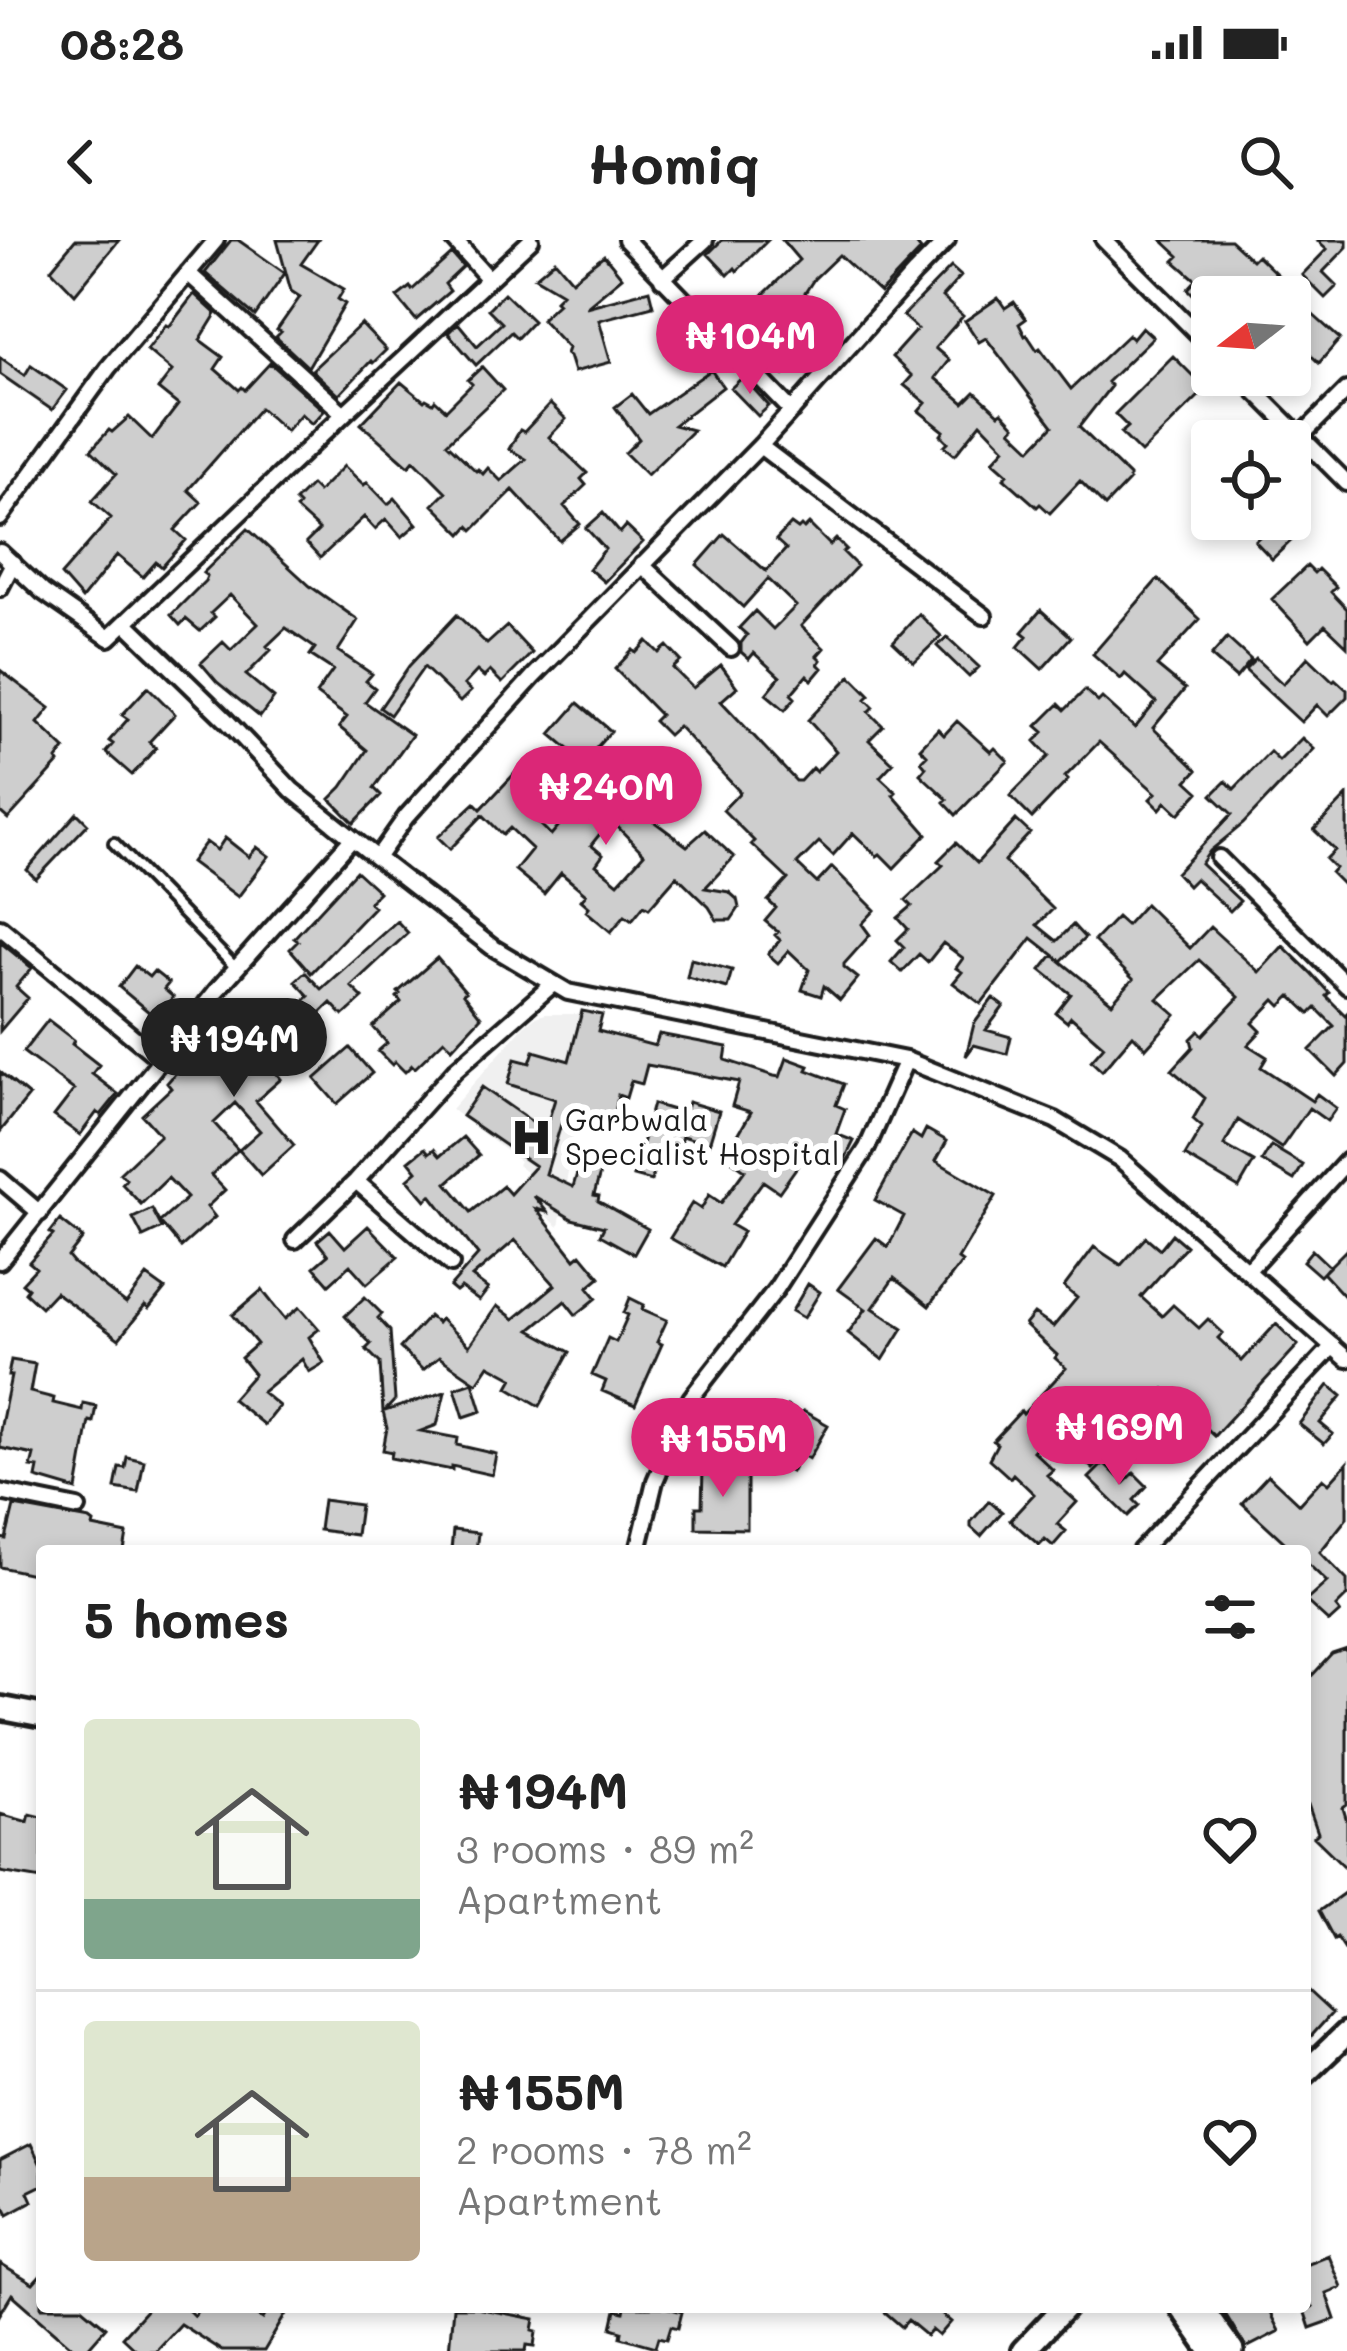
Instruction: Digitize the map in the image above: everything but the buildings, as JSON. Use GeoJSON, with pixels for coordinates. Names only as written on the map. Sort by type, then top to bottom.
{"type":"FeatureCollection","features":[{"type":"Feature","properties":{"kind":"street"},"geometry":{"type":"LineString","coordinates":[[0,518],[108,368],[216,240]]}},
{"type":"Feature","properties":{"kind":"street"},"geometry":{"type":"LineString","coordinates":[[454,240],[488,278]]}},
{"type":"Feature","properties":{"kind":"street"},"geometry":{"type":"LineString","coordinates":[[0,551],[43,592],[109,638],[531,240]]}},
{"type":"Feature","properties":{"kind":"street"},"geometry":{"type":"LineString","coordinates":[[626,240],[792,411]]}},
{"type":"Feature","properties":{"kind":"street"},"geometry":{"type":"LineString","coordinates":[[662,279],[705,240]]}},
{"type":"Feature","properties":{"kind":"street"},"geometry":{"type":"LineString","coordinates":[[377,858],[406,818],[517,694],[760,446],[947,240]]}},
{"type":"Feature","properties":{"kind":"street"},"geometry":{"type":"LineString","coordinates":[[1104,240],[1191,327]]}},
{"type":"Feature","properties":{"kind":"street"},"geometry":{"type":"LineString","coordinates":[[188,273],[344,414]]}},
{"type":"Feature","properties":{"kind":"street"},"geometry":{"type":"LineString","coordinates":[[1311,425],[1347,390]]}},
{"type":"Feature","properties":{"kind":"street"},"geometry":{"type":"LineString","coordinates":[[1260,396],[1284,420]]}},
{"type":"Feature","properties":{"kind":"street"},"geometry":{"type":"LineString","coordinates":[[760,446],[984,616]]}},
{"type":"Feature","properties":{"kind":"street"},"geometry":{"type":"LineString","coordinates":[[1311,447],[1347,483]]}},
{"type":"Feature","properties":{"kind":"street"},"geometry":{"type":"LineString","coordinates":[[0,588],[13,563]]}},
{"type":"Feature","properties":{"kind":"street"},"geometry":{"type":"LineString","coordinates":[[643,565],[730,647]]}},
{"type":"Feature","properties":{"kind":"street"},"geometry":{"type":"LineString","coordinates":[[126,623],[292,790],[492,946],[554,985],[568,992],[906,1060],[1055,1120],[1120,1159],[1347,1359]]}},
{"type":"Feature","properties":{"kind":"street"},"geometry":{"type":"LineString","coordinates":[[0,1262],[236,968],[352,839]]}},
{"type":"Feature","properties":{"kind":"street"},"geometry":{"type":"LineString","coordinates":[[1219,858],[1347,986]]}},
{"type":"Feature","properties":{"kind":"street"},"geometry":{"type":"LineString","coordinates":[[0,927],[161,1060]]}},
{"type":"Feature","properties":{"kind":"street"},"geometry":{"type":"LineString","coordinates":[[295,1240],[356,1181],[455,1070],[554,985]]}},
{"type":"Feature","properties":{"kind":"street"},"geometry":{"type":"LineString","coordinates":[[639,1545],[655,1481],[691,1398],[776,1289],[868,1148],[906,1060]]}},
{"type":"Feature","properties":{"kind":"street"},"geometry":{"type":"LineString","coordinates":[[1248,1270],[1347,1161]]}},
{"type":"Feature","properties":{"kind":"street"},"geometry":{"type":"LineString","coordinates":[[0,1179],[40,1213]]}},
{"type":"Feature","properties":{"kind":"street"},"geometry":{"type":"LineString","coordinates":[[356,1181],[451,1264]]}},
{"type":"Feature","properties":{"kind":"street"},"geometry":{"type":"LineString","coordinates":[[1146,1545],[1333,1346]]}},
{"type":"Feature","properties":{"kind":"street"},"geometry":{"type":"LineString","coordinates":[[0,1492],[78,1508]]}},
{"type":"Feature","properties":{"kind":"street"},"geometry":{"type":"LineString","coordinates":[[0,1708],[36,1716]]}},
{"type":"Feature","properties":{"kind":"street"},"geometry":{"type":"LineString","coordinates":[[1311,2065],[1347,2033]]}},
{"type":"Feature","properties":{"kind":"street"},"geometry":{"type":"LineString","coordinates":[[1023,2351],[1059,2313]]}},
{"type":"Feature","properties":{"kind":"street"},"geometry":{"type":"LineString","coordinates":[[1185,2313],[1212,2351]]}},
{"type":"Feature","properties":{"kind":"street"},"geometry":{"type":"LineString","coordinates":[[1205,2313],[1232,2351]]}},
{"type":"Feature","properties":{"kind":"lane"},"geometry":{"type":"LineString","coordinates":[[114,843],[236,968]]}},
{"type":"Feature","properties":{"kind":"shaded area","name":"Garbwala Specialist Hospital"},"geometry":{"type":"Polygon","coordinates":[[[546,1014],[604,1014],[577,1115],[559,1227],[514,1189],[526,1172],[517,1165],[519,1161],[451,1109],[524,1026],[546,1014]]]}},
{"type":"Feature","properties":{"kind":"place","name":"Garbwala Specialist Hospital"},"geometry":{"type":"Point","coordinates":[531,1138]}}]}
